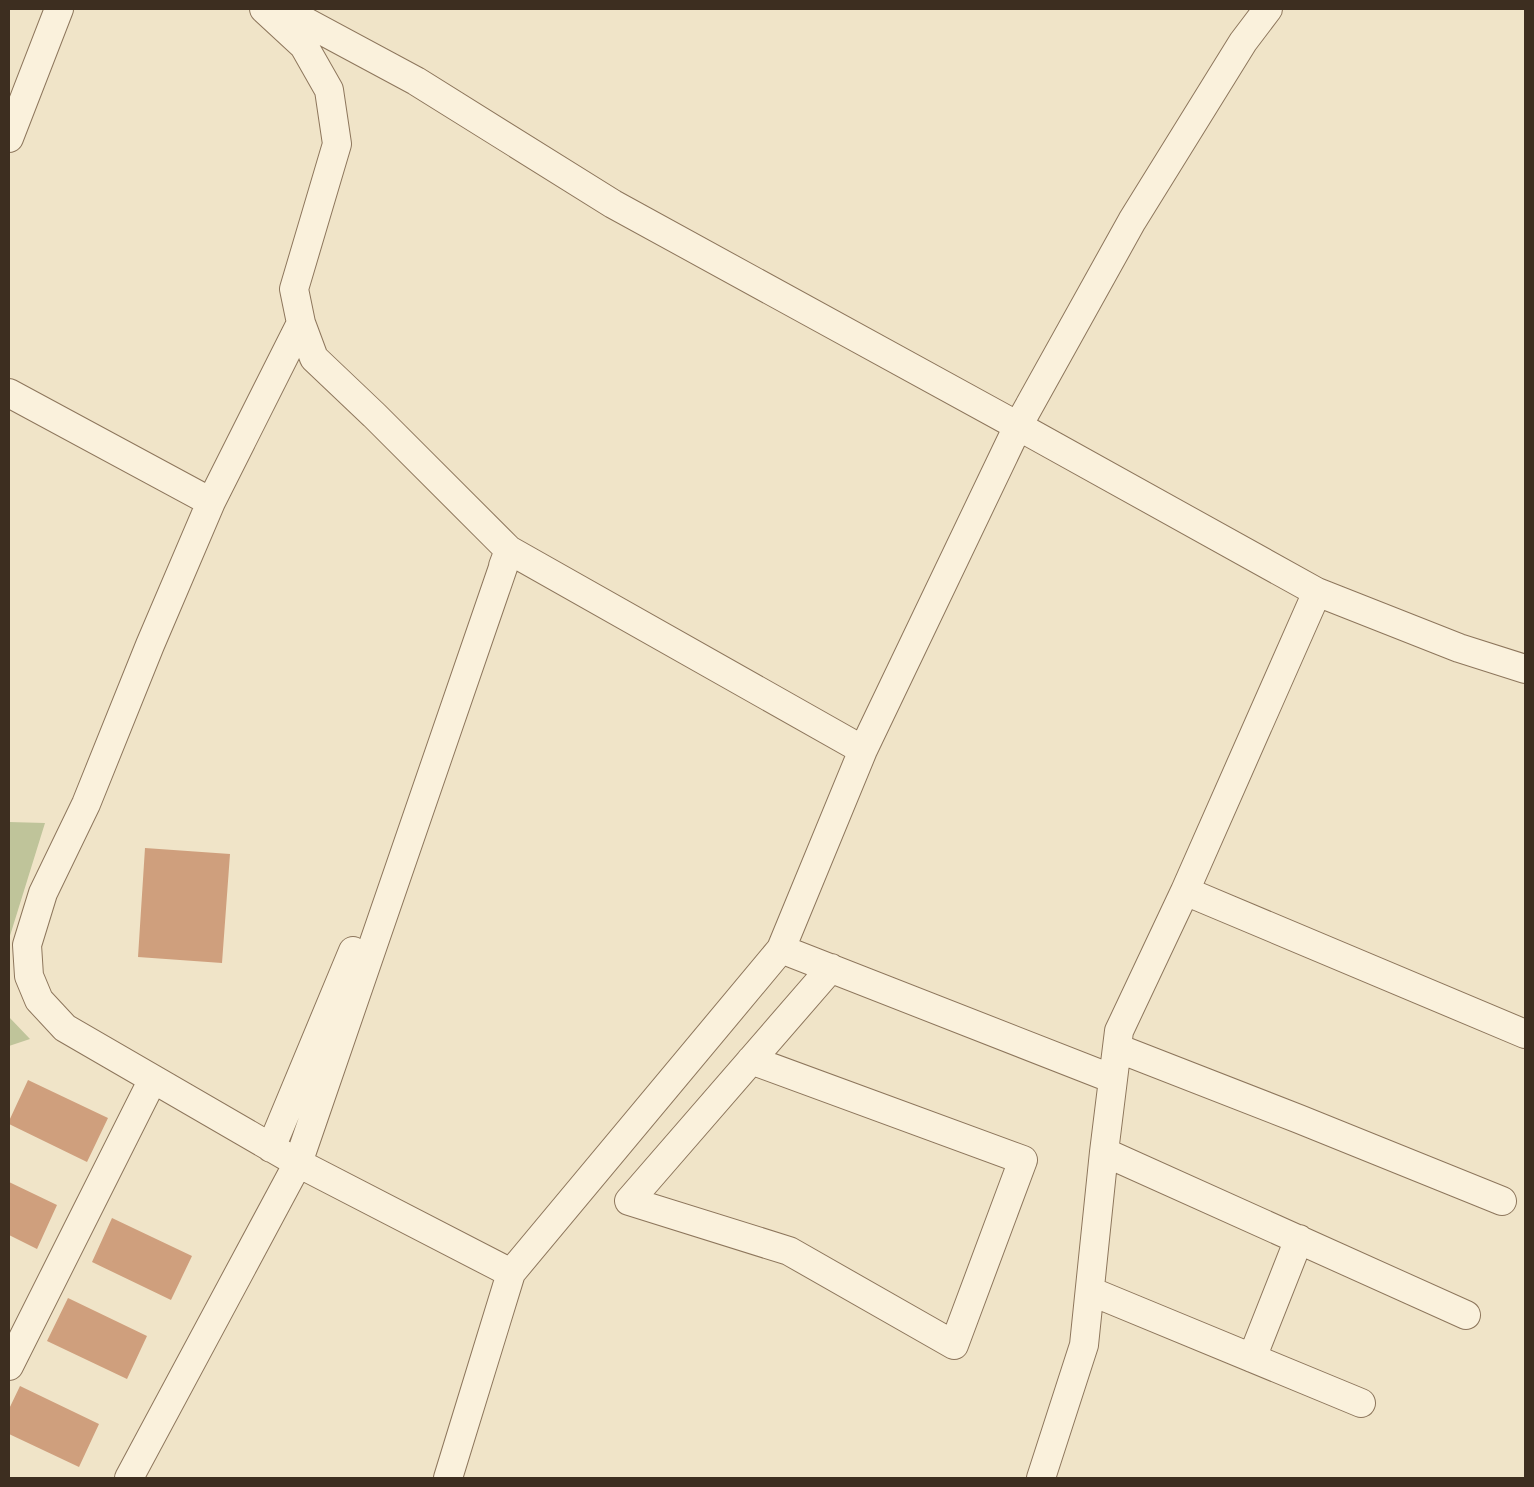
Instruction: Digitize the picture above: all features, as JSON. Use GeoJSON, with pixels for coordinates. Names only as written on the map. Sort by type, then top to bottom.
{"type":"FeatureCollection","features":[{"type":"Feature","properties":{"kind":"street"},"geometry":{"type":"LineString","coordinates":[[9,138],[59,9]]}},
{"type":"Feature","properties":{"kind":"street"},"geometry":{"type":"LineString","coordinates":[[264,9],[304,46],[330,90],[337,144],[294,290],[301,323],[314,358],[374,414],[509,550],[863,750]]}},
{"type":"Feature","properties":{"kind":"street"},"geometry":{"type":"LineString","coordinates":[[282,9],[416,82],[613,204],[1317,592],[1459,648],[1525,668]]}},
{"type":"Feature","properties":{"kind":"street"},"geometry":{"type":"LineString","coordinates":[[448,1478],[511,1273],[781,949],[863,750],[1018,426],[1132,221],[1243,42],[1268,9]]}},
{"type":"Feature","properties":{"kind":"street"},"geometry":{"type":"LineString","coordinates":[[301,323],[211,502],[146,654],[86,804],[43,893],[27,945],[29,976],[39,1000],[65,1028],[298,1164],[511,1273]]}},
{"type":"Feature","properties":{"kind":"street"},"geometry":{"type":"LineString","coordinates":[[9,393],[211,502]]}},
{"type":"Feature","properties":{"kind":"street"},"geometry":{"type":"LineString","coordinates":[[271,1148],[406,824],[509,550]]}},
{"type":"Feature","properties":{"kind":"street"},"geometry":{"type":"LineString","coordinates":[[130,1478],[298,1164],[509,550]]}},
{"type":"Feature","properties":{"kind":"street"},"geometry":{"type":"LineString","coordinates":[[1041,1478],[1084,1345],[1104,1152],[1119,1031],[1185,891],[1317,592]]}},
{"type":"Feature","properties":{"kind":"street"},"geometry":{"type":"LineString","coordinates":[[1185,891],[1525,1034]]}},
{"type":"Feature","properties":{"kind":"street"},"geometry":{"type":"LineString","coordinates":[[781,949],[1113,1079]]}},
{"type":"Feature","properties":{"kind":"street"},"geometry":{"type":"LineString","coordinates":[[751,1060],[1024,1160],[954,1345],[789,1251],[628,1201],[831,968]]}},
{"type":"Feature","properties":{"kind":"street"},"geometry":{"type":"LineString","coordinates":[[1116,1048],[1502,1201]]}},
{"type":"Feature","properties":{"kind":"street"},"geometry":{"type":"LineString","coordinates":[[9,1366],[153,1079]]}},
{"type":"Feature","properties":{"kind":"street"},"geometry":{"type":"LineString","coordinates":[[1104,1152],[1466,1314]]}},
{"type":"Feature","properties":{"kind":"street"},"geometry":{"type":"LineString","coordinates":[[1252,1358],[1299,1239]]}},
{"type":"Feature","properties":{"kind":"street"},"geometry":{"type":"LineString","coordinates":[[1090,1291],[1361,1403]]}},
{"type":"Feature","properties":{"kind":"green space"},"geometry":{"type":"Polygon","coordinates":[[[9,822],[45,823],[9,939],[9,822]]]}},
{"type":"Feature","properties":{"kind":"green space"},"geometry":{"type":"Polygon","coordinates":[[[9,1017],[30,1039],[9,1046],[9,1017]]]}},
{"type":"Feature","properties":{"kind":"building"},"geometry":{"type":"Polygon","coordinates":[[[145,848],[230,854],[222,963],[138,957],[145,848]]]}},
{"type":"Feature","properties":{"kind":"building"},"geometry":{"type":"Polygon","coordinates":[[[28,1080],[108,1118],[87,1162],[9,1124],[28,1080]]]}},
{"type":"Feature","properties":{"kind":"building"},"geometry":{"type":"Polygon","coordinates":[[[9,1182],[57,1205],[37,1249],[9,1235],[9,1182]]]}},
{"type":"Feature","properties":{"kind":"building"},"geometry":{"type":"Polygon","coordinates":[[[112,1218],[192,1256],[171,1300],[92,1262],[112,1218]]]}},
{"type":"Feature","properties":{"kind":"building"},"geometry":{"type":"Polygon","coordinates":[[[68,1298],[147,1336],[127,1379],[47,1341],[68,1298]]]}},
{"type":"Feature","properties":{"kind":"building"},"geometry":{"type":"Polygon","coordinates":[[[20,1386],[99,1424],[79,1467],[9,1434],[9,1409],[20,1386]]]}}]}
